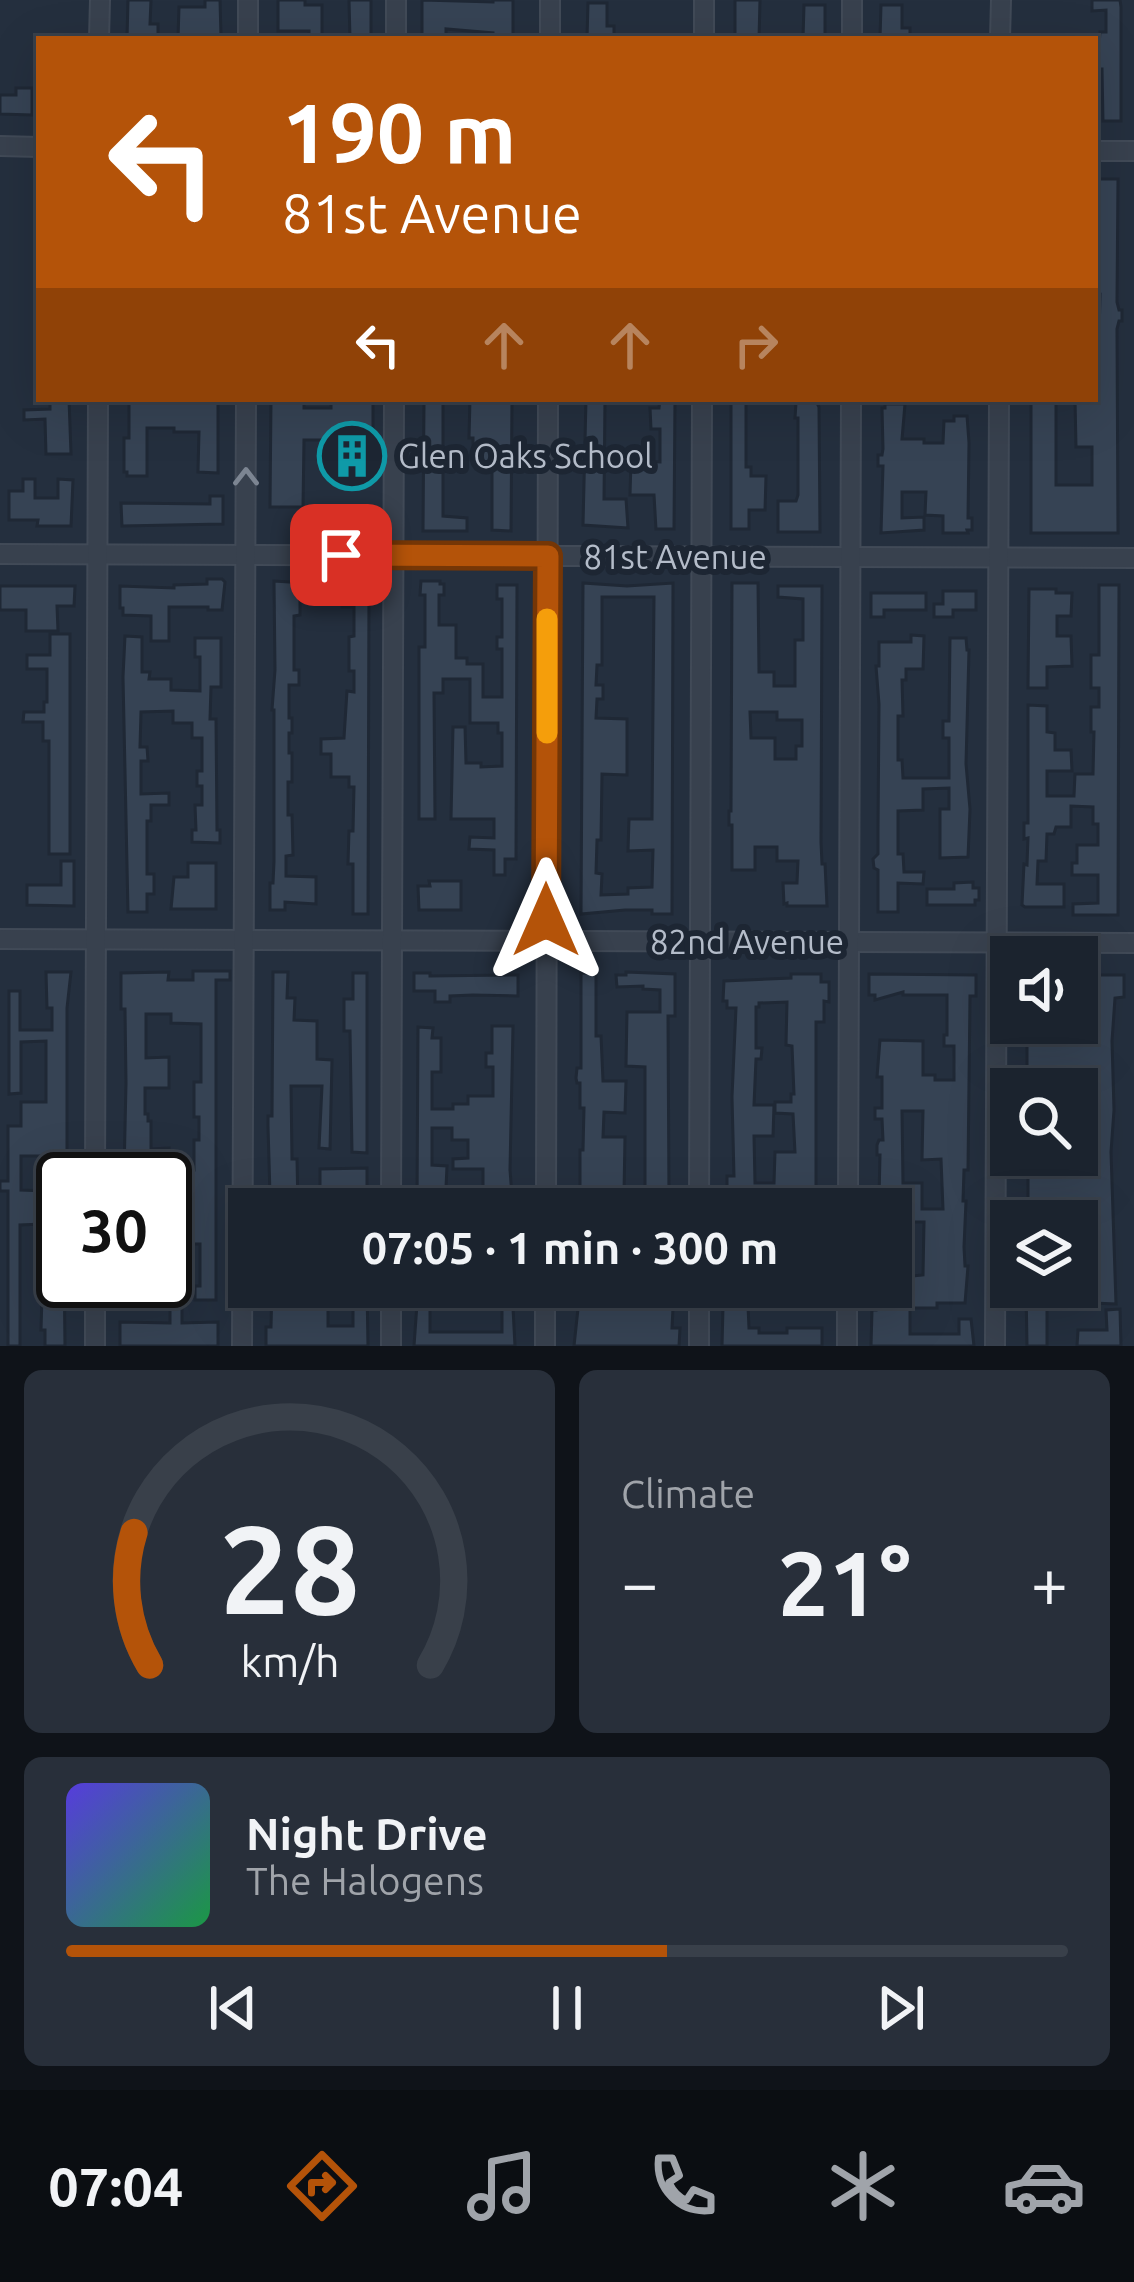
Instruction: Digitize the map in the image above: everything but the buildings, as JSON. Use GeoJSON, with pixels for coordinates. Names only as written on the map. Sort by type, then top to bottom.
{"type":"FeatureCollection","features":[{"type":"Feature","properties":{"kind":"street"},"geometry":{"type":"LineString","coordinates":[[99,36],[100,0]]}},
{"type":"Feature","properties":{"kind":"street"},"geometry":{"type":"LineString","coordinates":[[248,0],[248,36]]}},
{"type":"Feature","properties":{"kind":"street"},"geometry":{"type":"LineString","coordinates":[[396,0],[396,36]]}},
{"type":"Feature","properties":{"kind":"street"},"geometry":{"type":"LineString","coordinates":[[550,0],[550,36]]}},
{"type":"Feature","properties":{"kind":"street"},"geometry":{"type":"LineString","coordinates":[[704,0],[704,36]]}},
{"type":"Feature","properties":{"kind":"street"},"geometry":{"type":"LineString","coordinates":[[852,0],[852,36]]}},
{"type":"Feature","properties":{"kind":"street"},"geometry":{"type":"LineString","coordinates":[[1000,0],[1000,36]]}},
{"type":"Feature","properties":{"kind":"street"},"geometry":{"type":"LineString","coordinates":[[0,146],[36,146]]}},
{"type":"Feature","properties":{"kind":"street"},"geometry":{"type":"LineString","coordinates":[[1098,151],[1134,151]]}},
{"type":"Feature","properties":{"kind":"street"},"geometry":{"type":"LineString","coordinates":[[95,1152],[98,402]]}},
{"type":"Feature","properties":{"kind":"street"},"geometry":{"type":"LineString","coordinates":[[242,1346],[246,402]]}},
{"type":"Feature","properties":{"kind":"street"},"geometry":{"type":"LineString","coordinates":[[391,1188],[394,402]]}},
{"type":"Feature","properties":{"kind":"street"},"geometry":{"type":"LineString","coordinates":[[545,1188],[548,402]]}},
{"type":"Feature","properties":{"kind":"street"},"geometry":{"type":"LineString","coordinates":[[699,1188],[702,402]]}},
{"type":"Feature","properties":{"kind":"street"},"geometry":{"type":"LineString","coordinates":[[848,1188],[851,402]]}},
{"type":"Feature","properties":{"kind":"street"},"geometry":{"type":"LineString","coordinates":[[997,936],[999,402]]}},
{"type":"Feature","properties":{"kind":"street","name":"81st Avenue"},"geometry":{"type":"LineString","coordinates":[[0,554],[1134,559]]}},
{"type":"Feature","properties":{"kind":"street","name":"82nd Avenue"},"geometry":{"type":"LineString","coordinates":[[0,939],[990,943]]}},
{"type":"Feature","properties":{"kind":"street","name":"82nd Avenue"},"geometry":{"type":"LineString","coordinates":[[1098,943],[1134,943]]}},
{"type":"Feature","properties":{"kind":"street"},"geometry":{"type":"LineString","coordinates":[[995,1346],[996,1044]]}},
{"type":"Feature","properties":{"kind":"street"},"geometry":{"type":"LineString","coordinates":[[94,1346],[95,1308]]}},
{"type":"Feature","properties":{"kind":"street"},"geometry":{"type":"LineString","coordinates":[[391,1308],[391,1346]]}},
{"type":"Feature","properties":{"kind":"street"},"geometry":{"type":"LineString","coordinates":[[545,1308],[545,1346]]}},
{"type":"Feature","properties":{"kind":"street"},"geometry":{"type":"LineString","coordinates":[[699,1308],[699,1346]]}},
{"type":"Feature","properties":{"kind":"street"},"geometry":{"type":"LineString","coordinates":[[847,1308],[847,1346]]}},
{"type":"Feature","properties":{"kind":"slow traffic"},"geometry":{"type":"LineString","coordinates":[[547,619],[547,733]]}},
{"type":"Feature","properties":{"kind":"place","name":"Glen Oaks School"},"geometry":{"type":"Point","coordinates":[352,456]}},
{"type":"Feature","properties":{"kind":"route"},"geometry":{"type":"LineString","coordinates":[[341,555],[548,556],[546,920]]}}]}
